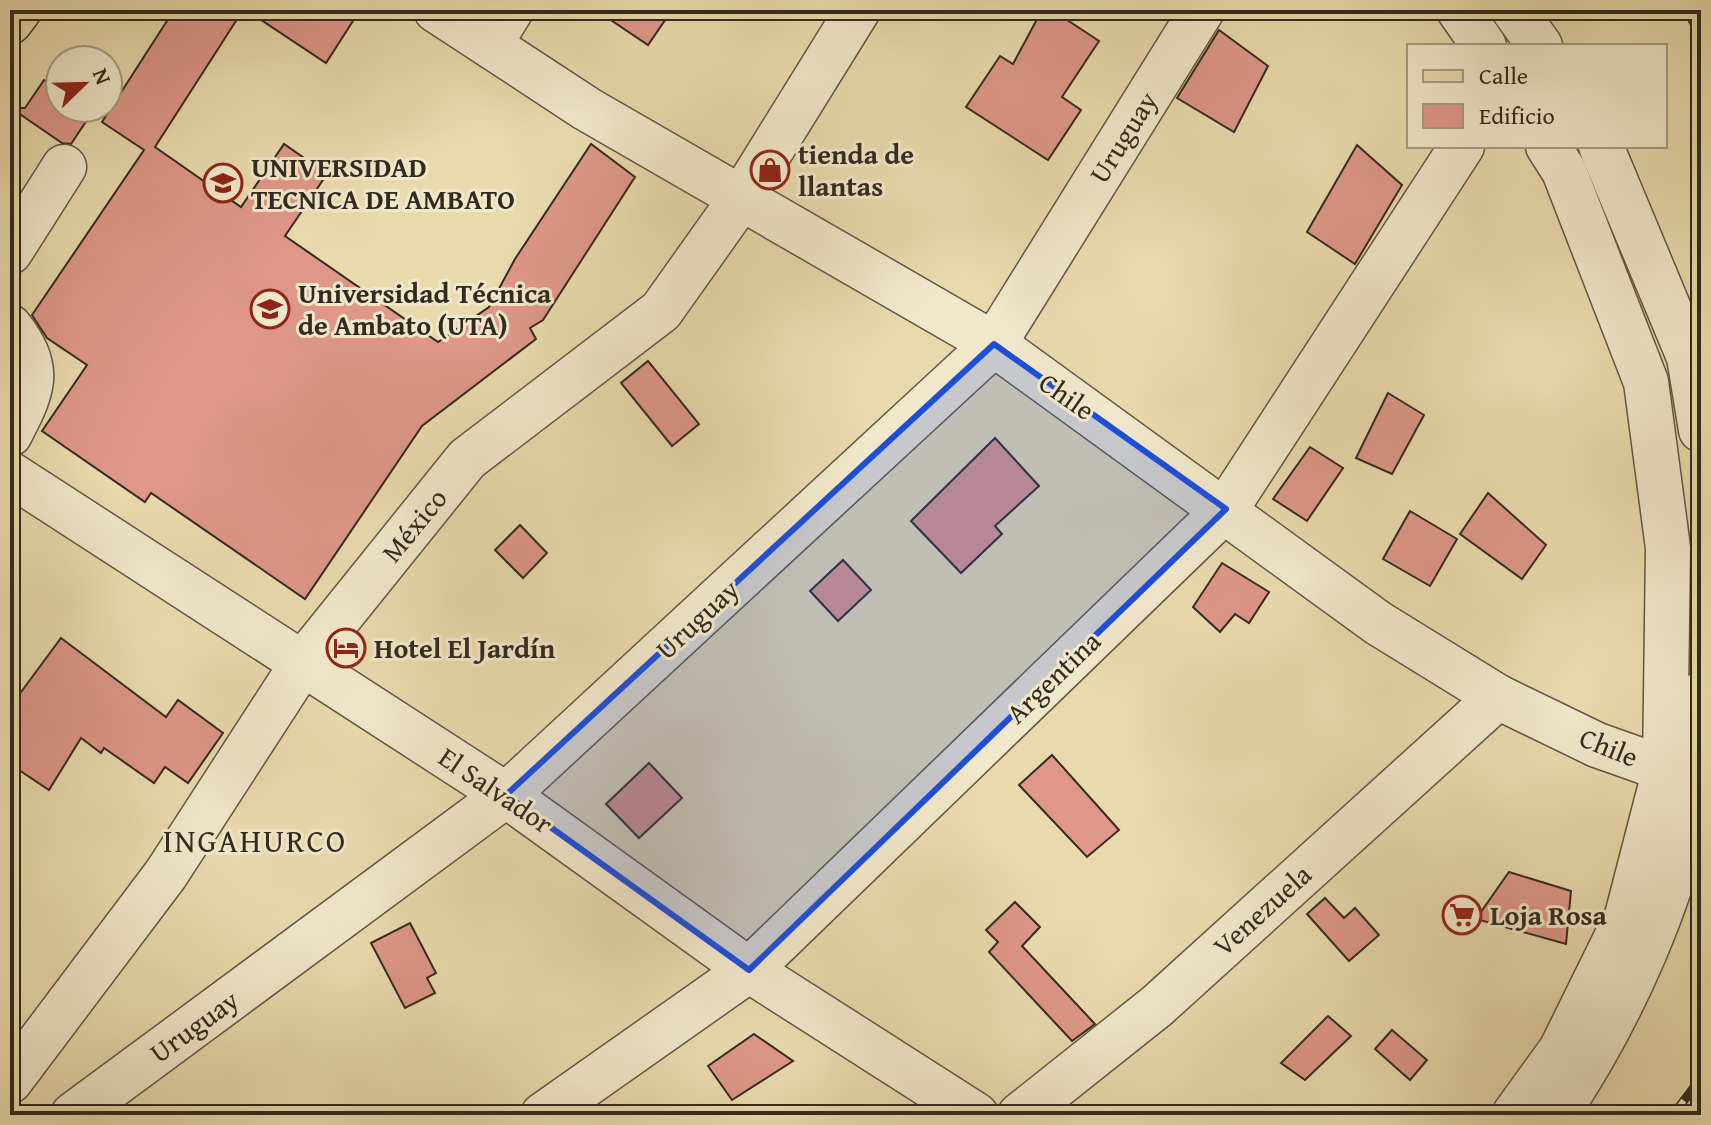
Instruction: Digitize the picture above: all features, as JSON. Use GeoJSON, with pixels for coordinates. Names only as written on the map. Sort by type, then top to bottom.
{"type":"FeatureCollection","features":[{"type":"Feature","properties":{"kind":"main road"},"geometry":{"type":"LineString","coordinates":[[10,22],[19,10]]}},
{"type":"Feature","properties":{"kind":"street","name":"Chile"},"geometry":{"type":"LineString","coordinates":[[436,10],[500,27],[587,109],[994,344],[1226,509],[1378,623],[1498,697],[1597,745],[1680,774]]}},
{"type":"Feature","properties":{"kind":"street","name":"México"},"geometry":{"type":"LineString","coordinates":[[10,1081],[166,874],[302,664],[467,459],[661,311],[742,197],[858,10]]}},
{"type":"Feature","properties":{"kind":"street","name":"Uruguay"},"geometry":{"type":"LineString","coordinates":[[73,1115],[506,795],[994,344],[1202,10]]}},
{"type":"Feature","properties":{"kind":"street"},"geometry":{"type":"LineString","coordinates":[[1459,10],[1483,44]]}},
{"type":"Feature","properties":{"kind":"street","name":"Argentina"},"geometry":{"type":"LineString","coordinates":[[543,1115],[749,970],[1226,509],[1461,148]]}},
{"type":"Feature","properties":{"kind":"street"},"geometry":{"type":"LineString","coordinates":[[1549,148],[1564,171],[1646,382],[1668,548],[1680,774],[1666,895],[1623,1001],[1580,1080],[1556,1115]]}},
{"type":"Feature","properties":{"kind":"street"},"geometry":{"type":"LineString","coordinates":[[1602,148],[1689,357],[1701,430]]}},
{"type":"Feature","properties":{"kind":"street"},"geometry":{"type":"LineString","coordinates":[[10,252],[64,167]]}},
{"type":"Feature","properties":{"kind":"street"},"geometry":{"type":"LineString","coordinates":[[10,327],[24,346],[33,371],[30,395],[10,434]]}},
{"type":"Feature","properties":{"kind":"street","name":"El Salvador"},"geometry":{"type":"LineString","coordinates":[[10,474],[506,795],[749,970],[976,1115]]}},
{"type":"Feature","properties":{"kind":"street"},"geometry":{"type":"LineString","coordinates":[[1514,1115],[1561,1050],[1627,916],[1680,774],[1701,694]]}},
{"type":"Feature","properties":{"kind":"street","name":"Venezuela"},"geometry":{"type":"LineString","coordinates":[[1020,1115],[1157,1006],[1498,697]]}},
{"type":"Feature","properties":{"kind":"highlighted area"},"geometry":{"type":"Polygon","coordinates":[[[994,344],[1226,509],[749,970],[506,795],[994,344]]]}},
{"type":"Feature","properties":{"kind":"building"},"geometry":{"type":"Polygon","coordinates":[[[174,10],[243,10],[155,147],[241,207],[284,144],[327,174],[285,236],[438,342],[489,307],[515,259],[591,144],[635,177],[543,320],[530,328],[536,339],[422,426],[305,599],[151,493],[145,502],[42,431],[87,365],[47,338],[32,315],[144,150],[105,124],[124,124],[124,88],[174,10]]]}},
{"type":"Feature","properties":{"kind":"building"},"geometry":{"type":"Polygon","coordinates":[[[246,10],[360,10],[326,63],[246,10]]]}},
{"type":"Feature","properties":{"kind":"building"},"geometry":{"type":"Polygon","coordinates":[[[596,10],[672,10],[648,45],[596,10]]]}},
{"type":"Feature","properties":{"kind":"building"},"geometry":{"type":"Polygon","coordinates":[[[1042,10],[1052,10],[1099,41],[1062,97],[1081,110],[1048,160],[966,107],[1000,56],[1013,64],[1042,10]]]}},
{"type":"Feature","properties":{"kind":"building"},"geometry":{"type":"Polygon","coordinates":[[[1219,30],[1268,66],[1234,132],[1177,98],[1219,30]]]}},
{"type":"Feature","properties":{"kind":"building"},"geometry":{"type":"Polygon","coordinates":[[[44,80],[44,124],[84,124],[71,144],[62,143],[11,108],[25,108],[44,80]]]}},
{"type":"Feature","properties":{"kind":"building"},"geometry":{"type":"Polygon","coordinates":[[[1357,145],[1402,185],[1355,264],[1307,232],[1357,145]]]}},
{"type":"Feature","properties":{"kind":"building"},"geometry":{"type":"Polygon","coordinates":[[[648,361],[699,424],[672,446],[621,383],[648,361]]]}},
{"type":"Feature","properties":{"kind":"building"},"geometry":{"type":"Polygon","coordinates":[[[1388,393],[1424,415],[1392,474],[1356,458],[1388,393]]]}},
{"type":"Feature","properties":{"kind":"building"},"geometry":{"type":"Polygon","coordinates":[[[995,438],[1039,486],[995,526],[1002,534],[961,573],[911,521],[995,438]]]}},
{"type":"Feature","properties":{"kind":"building"},"geometry":{"type":"Polygon","coordinates":[[[1310,447],[1343,468],[1307,521],[1273,499],[1310,447]]]}},
{"type":"Feature","properties":{"kind":"building"},"geometry":{"type":"Polygon","coordinates":[[[1488,493],[1546,545],[1522,579],[1460,534],[1488,493]]]}},
{"type":"Feature","properties":{"kind":"building"},"geometry":{"type":"Polygon","coordinates":[[[1410,511],[1457,539],[1430,586],[1383,559],[1410,511]]]}},
{"type":"Feature","properties":{"kind":"building"},"geometry":{"type":"Polygon","coordinates":[[[520,525],[547,553],[523,578],[495,550],[520,525]]]}},
{"type":"Feature","properties":{"kind":"building"},"geometry":{"type":"Polygon","coordinates":[[[843,560],[871,590],[838,621],[810,591],[843,560]]]}},
{"type":"Feature","properties":{"kind":"building"},"geometry":{"type":"Polygon","coordinates":[[[1222,563],[1269,592],[1249,623],[1235,614],[1220,632],[1193,607],[1222,563]]]}},
{"type":"Feature","properties":{"kind":"building"},"geometry":{"type":"Polygon","coordinates":[[[61,638],[166,717],[178,700],[223,733],[188,783],[165,767],[154,783],[104,748],[101,753],[81,738],[49,790],[10,764],[10,707],[61,638]]]}},
{"type":"Feature","properties":{"kind":"building"},"geometry":{"type":"Polygon","coordinates":[[[1052,755],[1119,830],[1087,857],[1019,785],[1052,755]]]}},
{"type":"Feature","properties":{"kind":"building"},"geometry":{"type":"Polygon","coordinates":[[[649,763],[682,798],[639,838],[606,804],[649,763]]]}},
{"type":"Feature","properties":{"kind":"building"},"geometry":{"type":"Polygon","coordinates":[[[1509,872],[1571,891],[1566,944],[1476,919],[1509,872]]]}},
{"type":"Feature","properties":{"kind":"building"},"geometry":{"type":"Polygon","coordinates":[[[1325,898],[1344,918],[1355,908],[1379,935],[1349,961],[1307,914],[1325,898]]]}},
{"type":"Feature","properties":{"kind":"building"},"geometry":{"type":"Polygon","coordinates":[[[1015,902],[1040,927],[1022,946],[1095,1024],[1072,1041],[989,952],[998,942],[986,930],[1015,902]]]}},
{"type":"Feature","properties":{"kind":"building"},"geometry":{"type":"Polygon","coordinates":[[[410,923],[436,973],[427,978],[435,993],[405,1008],[371,943],[410,923]]]}},
{"type":"Feature","properties":{"kind":"building"},"geometry":{"type":"Polygon","coordinates":[[[1328,1016],[1351,1036],[1305,1080],[1281,1063],[1328,1016]]]}},
{"type":"Feature","properties":{"kind":"building"},"geometry":{"type":"Polygon","coordinates":[[[1392,1030],[1427,1060],[1410,1080],[1375,1049],[1392,1030]]]}},
{"type":"Feature","properties":{"kind":"building"},"geometry":{"type":"Polygon","coordinates":[[[754,1034],[793,1061],[732,1100],[708,1066],[754,1034]]]}},
{"type":"Feature","properties":{"kind":"railway"},"geometry":{"type":"LineString","coordinates":[[1687,10],[1701,37]]}},
{"type":"Feature","properties":{"kind":"railway"},"geometry":{"type":"LineString","coordinates":[[1673,1115],[1701,1078]]}},
{"type":"Feature","properties":{"kind":"place","name":"tienda de llantas"},"geometry":{"type":"Point","coordinates":[770,170]}},
{"type":"Feature","properties":{"kind":"place","name":"UNIVERSIDAD TECNICA DE AMBATO"},"geometry":{"type":"Point","coordinates":[223,183]}},
{"type":"Feature","properties":{"kind":"place","name":"Universidad Técnica de Ambato (UTA)"},"geometry":{"type":"Point","coordinates":[270,309]}},
{"type":"Feature","properties":{"kind":"place","name":"Hotel El Jardín"},"geometry":{"type":"Point","coordinates":[346,648]}},
{"type":"Feature","properties":{"kind":"place","name":"Loja Rosa"},"geometry":{"type":"Point","coordinates":[1462,915]}},
{"type":"Feature","properties":{"kind":"district","name":"INGAHURCO"},"geometry":{"type":"Point","coordinates":[255,841]}}]}
